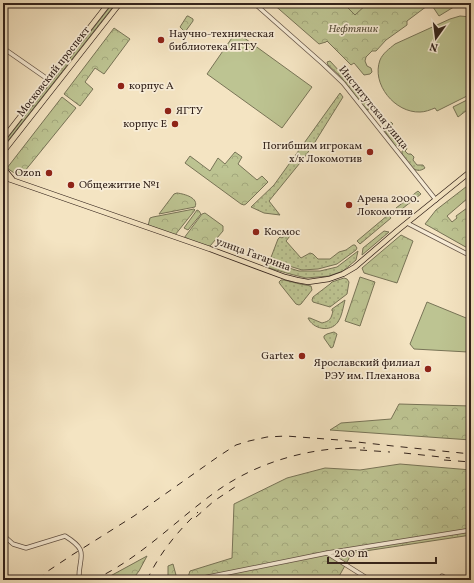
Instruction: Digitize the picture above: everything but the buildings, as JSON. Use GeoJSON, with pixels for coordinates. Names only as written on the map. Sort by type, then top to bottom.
{"type":"FeatureCollection","features":[{"type":"Feature","properties":{"kind":"main road","name":"Московский проспект"},"geometry":{"type":"LineString","coordinates":[[3,139],[109,3]]}},
{"type":"Feature","properties":{"kind":"main road","name":"Московский проспект"},"geometry":{"type":"LineString","coordinates":[[3,152],[120,3]]}},
{"type":"Feature","properties":{"kind":"main road"},"geometry":{"type":"LineString","coordinates":[[3,168],[13,180]]}},
{"type":"Feature","properties":{"kind":"main road","name":"улица Гагарина"},"geometry":{"type":"LineString","coordinates":[[3,178],[13,180],[210,249],[285,277],[308,282],[329,279],[343,274],[355,267],[471,171]]}},
{"type":"Feature","properties":{"kind":"street","name":"Институтская улица"},"geometry":{"type":"LineString","coordinates":[[254,3],[343,83],[436,200]]}},
{"type":"Feature","properties":{"kind":"street"},"geometry":{"type":"LineString","coordinates":[[3,48],[49,80]]}},
{"type":"Feature","properties":{"kind":"street"},"geometry":{"type":"LineString","coordinates":[[407,223],[471,256]]}},
{"type":"Feature","properties":{"kind":"street"},"geometry":{"type":"LineString","coordinates":[[193,580],[327,553],[471,530]]}},
{"type":"Feature","properties":{"kind":"street"},"geometry":{"type":"LineString","coordinates":[[3,535],[13,544],[26,548],[65,536],[75,542],[81,549],[82,561],[79,580]]}},
{"type":"Feature","properties":{"kind":"street"},"geometry":{"type":"LineString","coordinates":[[327,553],[370,580]]}},
{"type":"Feature","properties":{"kind":"street"},"geometry":{"type":"LineString","coordinates":[[442,576],[449,580]]}},
{"type":"Feature","properties":{"kind":"green space"},"geometry":{"type":"Polygon","coordinates":[[[113,3],[116,3],[3,147],[3,144],[113,3]]]}},
{"type":"Feature","properties":{"kind":"green space","name":"Нефтяник"},"geometry":{"type":"Polygon","coordinates":[[[272,3],[431,3],[407,21],[407,25],[386,40],[376,51],[372,51],[366,57],[365,61],[367,66],[371,68],[372,72],[364,75],[354,63],[351,65],[327,41],[319,44],[272,3]]]}},
{"type":"Feature","properties":{"kind":"green space"},"geometry":{"type":"Polygon","coordinates":[[[343,3],[368,3],[355,15],[343,3]]]}},
{"type":"Feature","properties":{"kind":"green space"},"geometry":{"type":"Polygon","coordinates":[[[456,3],[457,5],[439,16],[431,4],[456,3]]]}},
{"type":"Feature","properties":{"kind":"green space"},"geometry":{"type":"Polygon","coordinates":[[[187,16],[193,19],[193,21],[185,32],[180,27],[187,16]]]}},
{"type":"Feature","properties":{"kind":"green space"},"geometry":{"type":"Polygon","coordinates":[[[460,16],[471,17],[471,94],[437,111],[435,108],[422,112],[402,108],[387,95],[382,87],[378,69],[383,55],[395,44],[450,19],[460,16]]]}},
{"type":"Feature","properties":{"kind":"green space"},"geometry":{"type":"Polygon","coordinates":[[[114,28],[130,39],[104,74],[95,68],[85,82],[93,89],[80,106],[64,94],[114,28]]]}},
{"type":"Feature","properties":{"kind":"green space"},"geometry":{"type":"Polygon","coordinates":[[[236,32],[312,87],[282,128],[207,74],[236,32]]]}},
{"type":"Feature","properties":{"kind":"green space"},"geometry":{"type":"Polygon","coordinates":[[[330,61],[371,108],[369,110],[366,109],[340,76],[328,65],[327,62],[330,61]]]}},
{"type":"Feature","properties":{"kind":"green space"},"geometry":{"type":"Polygon","coordinates":[[[340,93],[343,97],[315,142],[269,201],[280,215],[264,213],[251,207],[274,185],[340,93]]]}},
{"type":"Feature","properties":{"kind":"green space"},"geometry":{"type":"Polygon","coordinates":[[[62,97],[76,108],[20,177],[7,168],[62,97]]]}},
{"type":"Feature","properties":{"kind":"green space"},"geometry":{"type":"Polygon","coordinates":[[[471,98],[471,107],[458,117],[453,107],[471,98]]]}},
{"type":"Feature","properties":{"kind":"green space"},"geometry":{"type":"Polygon","coordinates":[[[391,122],[393,124],[387,128],[400,145],[403,143],[404,145],[401,147],[396,147],[384,130],[384,127],[391,122]]]}},
{"type":"Feature","properties":{"kind":"green space"},"geometry":{"type":"Polygon","coordinates":[[[406,147],[407,149],[405,151],[414,157],[413,160],[417,165],[423,165],[425,168],[421,170],[414,169],[409,164],[402,154],[402,151],[406,147]]]}},
{"type":"Feature","properties":{"kind":"green space"},"geometry":{"type":"Polygon","coordinates":[[[235,152],[242,157],[238,164],[257,180],[262,176],[268,182],[244,205],[185,163],[190,156],[210,171],[218,158],[225,164],[235,152]]]}},
{"type":"Feature","properties":{"kind":"green space"},"geometry":{"type":"Polygon","coordinates":[[[471,183],[471,201],[468,198],[447,216],[452,222],[457,218],[456,216],[467,208],[471,212],[471,250],[425,224],[436,210],[471,183]]]}},
{"type":"Feature","properties":{"kind":"green space"},"geometry":{"type":"Polygon","coordinates":[[[418,191],[421,194],[398,212],[396,208],[418,191]]]}},
{"type":"Feature","properties":{"kind":"green space"},"geometry":{"type":"Polygon","coordinates":[[[177,193],[187,195],[193,199],[196,204],[195,207],[159,214],[174,194],[177,193]]]}},
{"type":"Feature","properties":{"kind":"green space"},"geometry":{"type":"Polygon","coordinates":[[[195,210],[175,235],[148,226],[150,218],[195,210]]]}},
{"type":"Feature","properties":{"kind":"green space"},"geometry":{"type":"Polygon","coordinates":[[[197,210],[201,214],[188,230],[184,228],[197,210]]]}},
{"type":"Feature","properties":{"kind":"green space"},"geometry":{"type":"Polygon","coordinates":[[[205,213],[223,226],[223,231],[210,246],[206,247],[184,238],[202,214],[205,213]]]}},
{"type":"Feature","properties":{"kind":"green space"},"geometry":{"type":"Polygon","coordinates":[[[388,215],[391,218],[360,244],[357,241],[388,215]]]}},
{"type":"Feature","properties":{"kind":"green space"},"geometry":{"type":"Polygon","coordinates":[[[384,231],[389,232],[362,255],[363,248],[384,231]]]}},
{"type":"Feature","properties":{"kind":"green space"},"geometry":{"type":"Polygon","coordinates":[[[286,235],[290,236],[286,241],[301,258],[310,253],[318,259],[330,259],[339,252],[346,250],[353,245],[357,248],[337,264],[318,269],[302,270],[270,260],[278,239],[286,235]]]}},
{"type":"Feature","properties":{"kind":"green space"},"geometry":{"type":"Polygon","coordinates":[[[401,235],[413,241],[397,283],[364,273],[362,268],[401,235]]]}},
{"type":"Feature","properties":{"kind":"green space"},"geometry":{"type":"Polygon","coordinates":[[[358,251],[356,260],[343,271],[329,276],[306,278],[269,268],[268,266],[269,262],[299,271],[320,271],[337,267],[358,251]]]}},
{"type":"Feature","properties":{"kind":"green space"},"geometry":{"type":"Polygon","coordinates":[[[360,277],[375,282],[360,326],[345,321],[360,277]]]}},
{"type":"Feature","properties":{"kind":"green space"},"geometry":{"type":"Polygon","coordinates":[[[344,278],[349,282],[347,294],[330,307],[313,302],[313,297],[332,282],[344,278]]]}},
{"type":"Feature","properties":{"kind":"green space"},"geometry":{"type":"Polygon","coordinates":[[[281,280],[311,286],[312,290],[299,305],[296,304],[280,284],[279,282],[281,280]]]}},
{"type":"Feature","properties":{"kind":"green space"},"geometry":{"type":"Polygon","coordinates":[[[345,300],[338,322],[331,328],[318,327],[310,322],[308,318],[322,323],[327,321],[332,316],[332,309],[345,300]]]}},
{"type":"Feature","properties":{"kind":"green space"},"geometry":{"type":"Polygon","coordinates":[[[427,302],[471,320],[471,351],[414,349],[410,344],[427,302]]]}},
{"type":"Feature","properties":{"kind":"green space"},"geometry":{"type":"Polygon","coordinates":[[[334,332],[337,334],[333,347],[331,348],[324,336],[334,332]]]}},
{"type":"Feature","properties":{"kind":"green space"},"geometry":{"type":"Polygon","coordinates":[[[399,404],[471,406],[471,440],[330,430],[341,423],[391,419],[399,404]]]}},
{"type":"Feature","properties":{"kind":"green space"},"geometry":{"type":"Polygon","coordinates":[[[400,464],[471,470],[471,535],[352,553],[337,580],[187,580],[190,571],[232,558],[234,504],[287,478],[325,468],[360,470],[400,464]]]}},
{"type":"Feature","properties":{"kind":"green space"},"geometry":{"type":"Polygon","coordinates":[[[147,556],[132,580],[103,580],[147,556]]]}},
{"type":"Feature","properties":{"kind":"green space"},"geometry":{"type":"Polygon","coordinates":[[[173,564],[176,575],[173,580],[163,580],[168,576],[168,566],[173,564]]]}},
{"type":"Feature","properties":{"kind":"railway"},"geometry":{"type":"LineString","coordinates":[[38,580],[48,571],[134,516],[219,456],[236,445],[249,441],[267,437],[286,436],[471,454]]}},
{"type":"Feature","properties":{"kind":"railway"},"geometry":{"type":"LineString","coordinates":[[93,580],[109,572],[141,551],[214,493],[230,482],[248,473],[285,458],[305,453],[345,448],[365,448]]}},
{"type":"Feature","properties":{"kind":"railway"},"geometry":{"type":"LineString","coordinates":[[360,450],[390,452]]}},
{"type":"Feature","properties":{"kind":"railway"},"geometry":{"type":"LineString","coordinates":[[404,453],[450,458]]}},
{"type":"Feature","properties":{"kind":"railway"},"geometry":{"type":"LineString","coordinates":[[444,460],[471,462]]}},
{"type":"Feature","properties":{"kind":"railway"},"geometry":{"type":"LineString","coordinates":[[196,517],[214,501],[238,485]]}},
{"type":"Feature","properties":{"kind":"railway"},"geometry":{"type":"LineString","coordinates":[[147,580],[157,561],[169,544],[198,512]]}},
{"type":"Feature","properties":{"kind":"place","name":"Научно-техническая библиотека ЯГТУ"},"geometry":{"type":"Point","coordinates":[161,40]}},
{"type":"Feature","properties":{"kind":"place","name":"корпус А"},"geometry":{"type":"Point","coordinates":[121,86]}},
{"type":"Feature","properties":{"kind":"place","name":"ЯГТУ"},"geometry":{"type":"Point","coordinates":[168,111]}},
{"type":"Feature","properties":{"kind":"place","name":"корпус Е"},"geometry":{"type":"Point","coordinates":[175,124]}},
{"type":"Feature","properties":{"kind":"place","name":"Погибшим игрокам х/к Локомотив"},"geometry":{"type":"Point","coordinates":[370,152]}},
{"type":"Feature","properties":{"kind":"place","name":"Ozon"},"geometry":{"type":"Point","coordinates":[49,173]}},
{"type":"Feature","properties":{"kind":"place","name":"Общежитие №1"},"geometry":{"type":"Point","coordinates":[71,185]}},
{"type":"Feature","properties":{"kind":"place","name":"Арена 2000. Локомотив"},"geometry":{"type":"Point","coordinates":[349,205]}},
{"type":"Feature","properties":{"kind":"place","name":"Космос"},"geometry":{"type":"Point","coordinates":[256,232]}},
{"type":"Feature","properties":{"kind":"place","name":"Gartex"},"geometry":{"type":"Point","coordinates":[302,356]}},
{"type":"Feature","properties":{"kind":"place","name":"Ярославский филиал РЭУ им. Плеханова"},"geometry":{"type":"Point","coordinates":[428,369]}}]}
